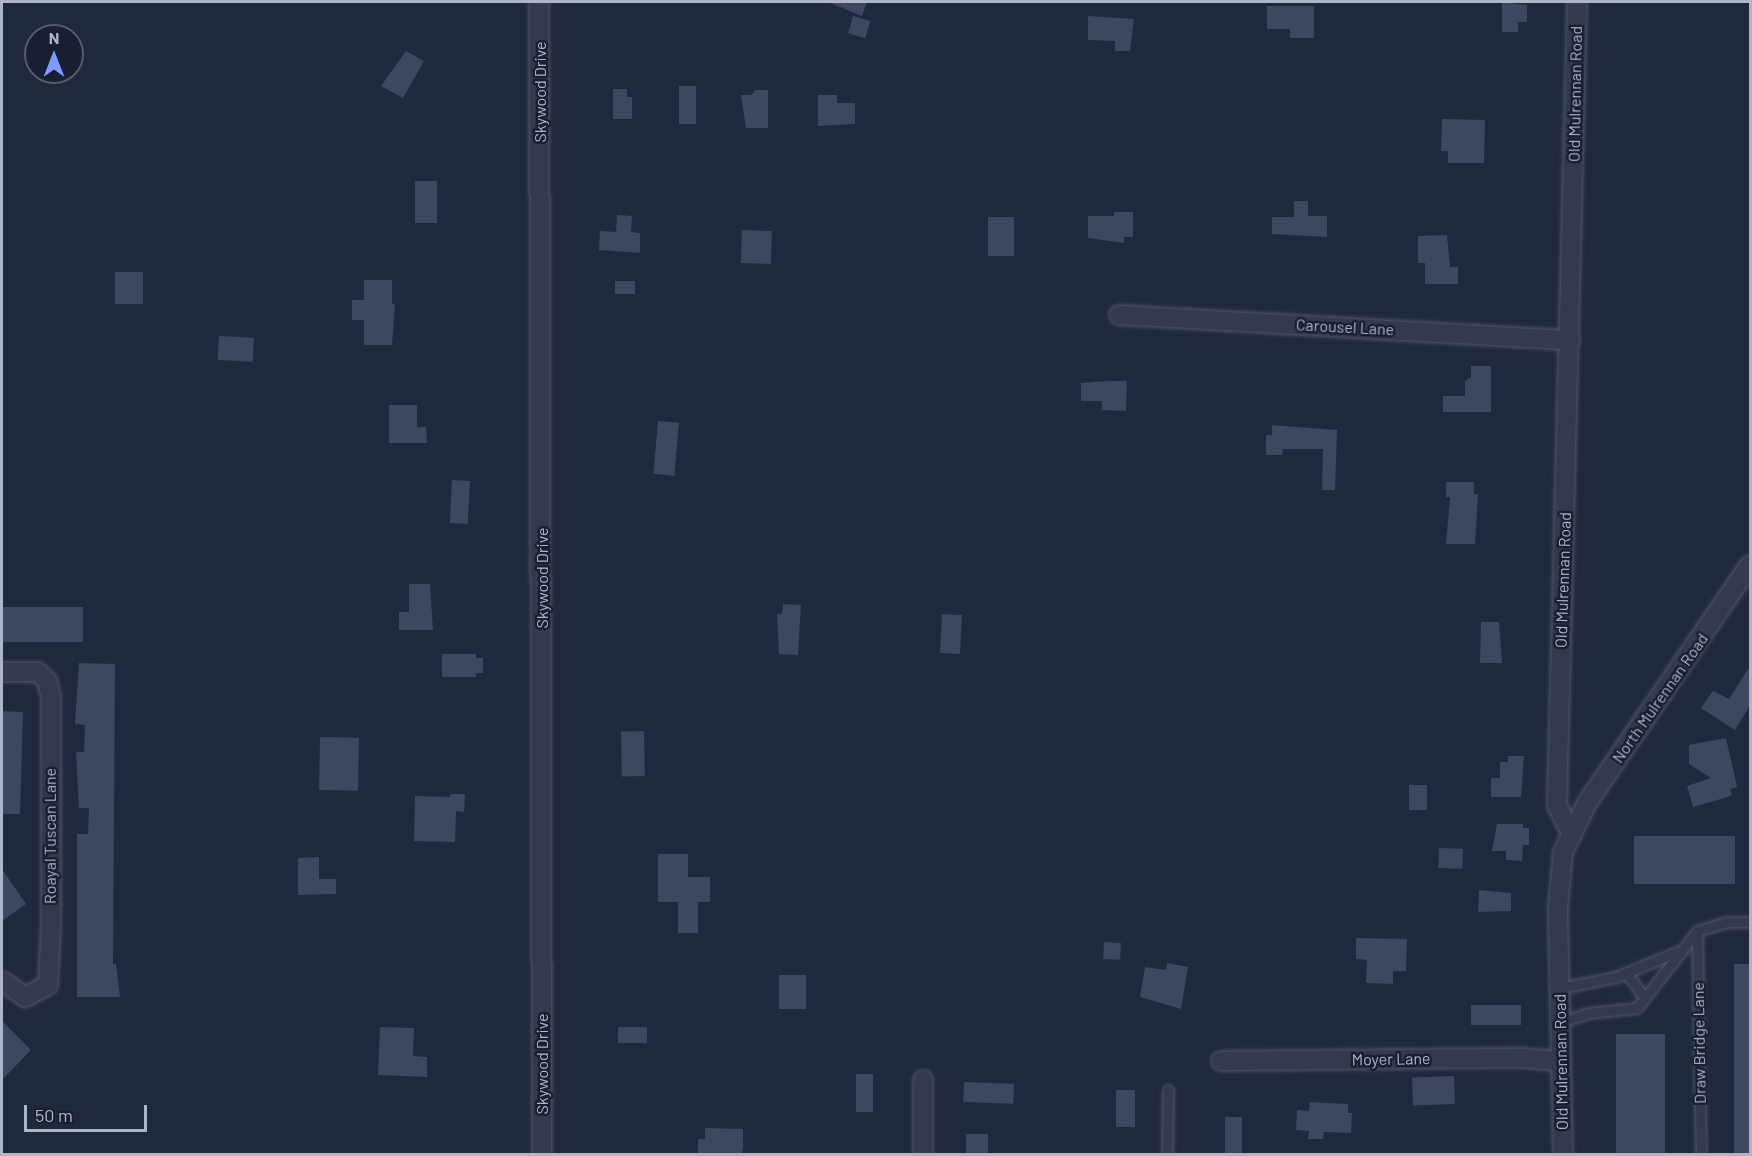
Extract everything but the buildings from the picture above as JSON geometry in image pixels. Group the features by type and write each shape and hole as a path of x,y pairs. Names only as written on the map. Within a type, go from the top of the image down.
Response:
{"street":[{"name":"Skywood Drive","path":"539,2 542,1155"},
{"name":"Old Mulrennan Road","path":"1563,1155 1559,1023 1560,872 1570,831 1557,805 1577,2"},
{"name":"Carousel Lane","path":"1119,315 1570,339"},
{"name":"North Mulrennan Road","path":"1570,831 1745,586 1750,565"},
{"name":"Roayal Tuscan Lane","path":"2,672 38,672 47,681 51,925 48,985 26,997 2,981"},
{"name":"Moyer Lane","path":"1221,1060 1523,1058 1560,1061"},
{"path":"923,1080 923,1155"}],"lane":[{"path":"1559,1023 1588,1013 1637,1008 1697,931 1726,922 1750,922"},
{"name":"Draw Bridge Lane","path":"1697,931 1701,1155"},
{"path":"1560,988 1626,973 1680,951"},
{"path":"1626,973 1645,998"},
{"path":"1167,1155 1168,1090"}]}
